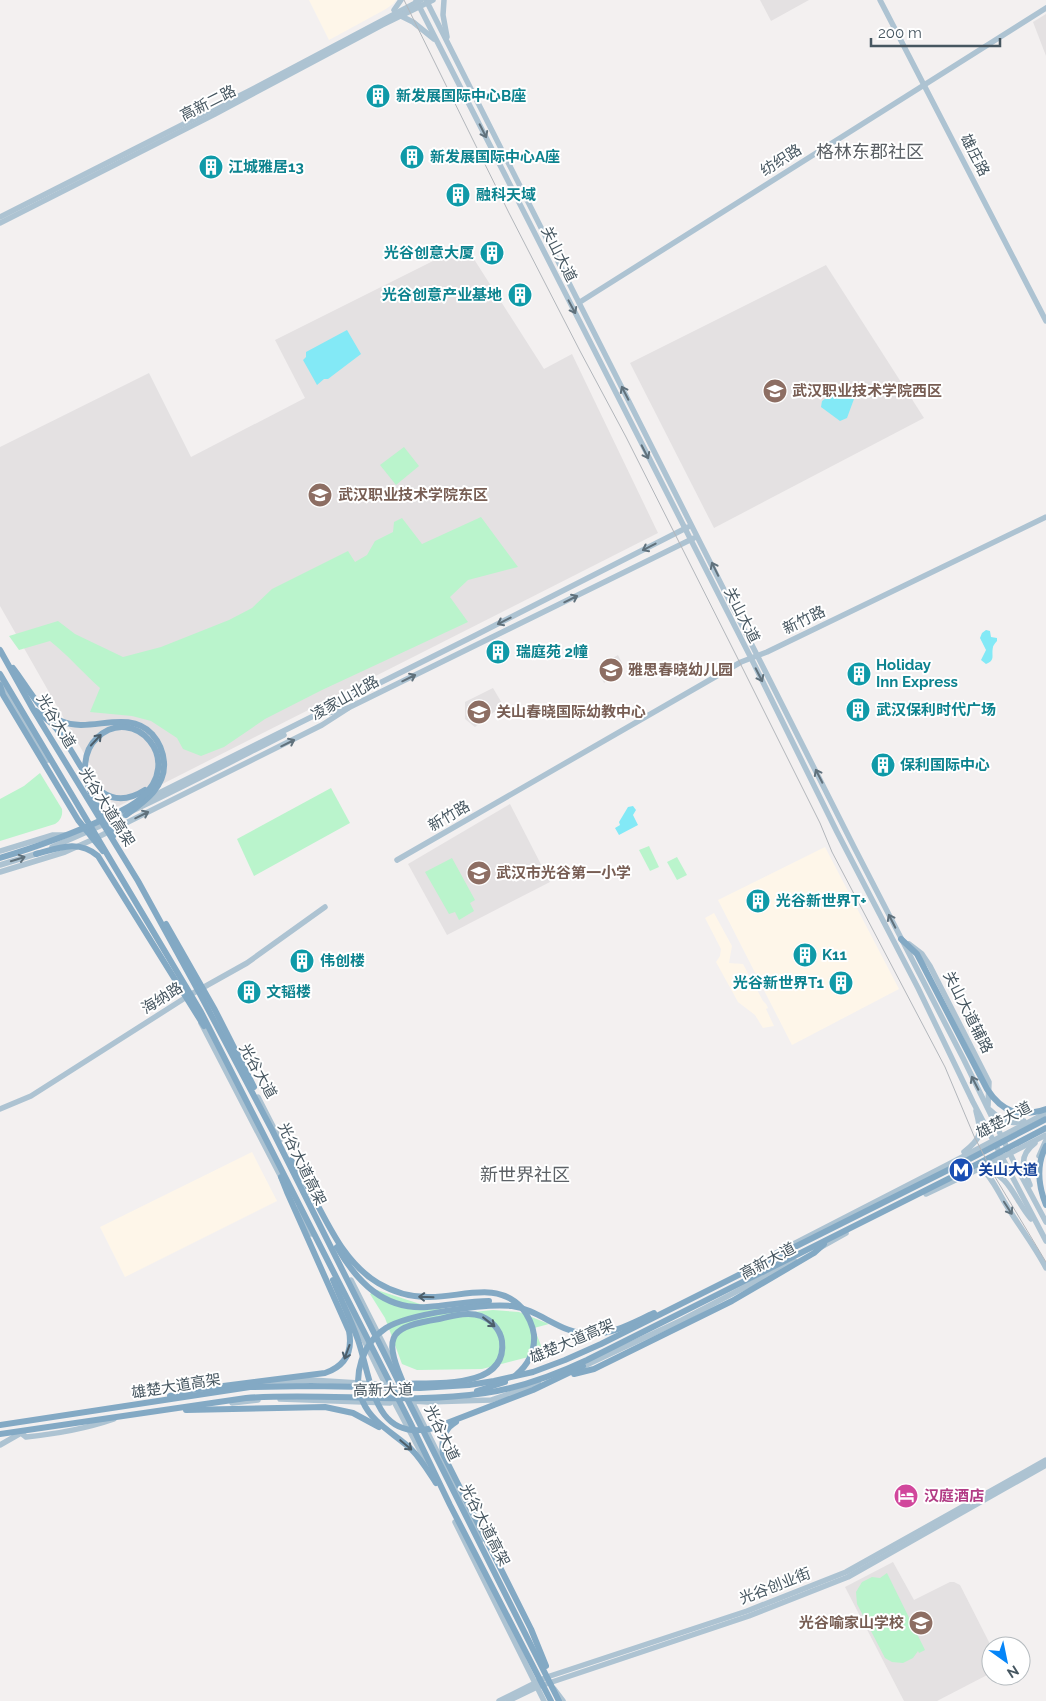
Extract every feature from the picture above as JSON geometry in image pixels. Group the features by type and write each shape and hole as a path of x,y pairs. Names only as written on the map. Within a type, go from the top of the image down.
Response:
{"highway":[{"path":"1,651 38,704 51,716 73,725 115,722 133,723 147,730 156,739 163,754 164,764 160,782 151,796 126,815"},
{"name":"光谷大道高架","path":"1,651 29,704 138,881 272,1130 559,1699"},
{"name":"光谷大道高架","path":"0,674 201,1012 551,1701"},
{"path":"0,685 4,695 78,820 115,866"},
{"path":"35,710 54,725 91,782 100,791 112,797 125,799 132,798 152,785"},
{"path":"0,858 67,835 108,817 134,803 146,793 158,771 158,757 153,744 144,735 132,729 119,728 104,732 94,741 86,757 85,768 86,778 93,798 110,828 119,848"},
{"path":"36,854 76,845 88,849 98,856 195,1014 214,1039"},
{"path":"138,881 193,968 230,1038 259,1099"},
{"path":"901,939 917,954 987,1089 997,1102 1007,1109 1019,1113 1046,1111"},
{"name":"雄楚大道高架","path":"0,1424 250,1388 448,1387 494,1381 523,1374 579,1355 1046,1119"},
{"name":"雄楚大道高架","path":"0,1435 246,1398 272,1396 448,1397 494,1392 555,1374 581,1363 1046,1128"},
{"path":"272,1130 347,1264 362,1283 378,1296 400,1305 415,1307 492,1301 513,1304 573,1332 590,1334 603,1333 719,1285"},
{"path":"272,1130 308,1188 331,1232 352,1262 366,1275 391,1290 413,1296 436,1297 474,1292 498,1293 518,1304 527,1315 533,1330 533,1345 529,1360 520,1372 513,1378 494,1386 448,1397"},
{"path":"1046,1146 1041,1158 1039,1180 1046,1204"},
{"path":"133,1405 192,1390 325,1373 338,1368 347,1356 350,1345 349,1331 287,1192 276,1162"},
{"path":"315,1235 358,1339 375,1398 381,1412 399,1427 418,1431 434,1428 533,1390 567,1375 655,1327"},
{"path":"557,1378 594,1369 749,1292 814,1253 833,1237"},
{"path":"450,1505 417,1456 373,1418 363,1404 360,1394 359,1374 362,1358 366,1349 380,1333 386,1328 405,1320 479,1306 498,1305 528,1310"},
{"path":"326,1387 401,1384 410,1383 429,1382 448,1382 469,1380 484,1375 498,1363 502,1348 500,1333 487,1319 474,1314 465,1314 413,1323 404,1327 393,1338 391,1345 392,1354 396,1366 403,1383 406,1391 424,1433"},
{"path":"120,1416 189,1410 325,1407 353,1413 392,1434"},
{"path":"468,1415 448,1428 443,1441 443,1454 531,1629 559,1699"}],"main road":[{"path":"386,18 398,7 401,0"},
{"path":"444,0 442,15 448,44"},
{"name":"雄庄路","path":"880,0 1046,321"},
{"name":"高新二路","path":"0,217 249,91 386,18 418,2 429,1"},
{"name":"关山大道","path":"429,1 448,44 1046,1222"},
{"name":"高新二路","path":"0,222 215,114 401,16 418,2"},
{"name":"关山大道","path":"418,2 436,41 751,658 841,840 918,988 973,1102 1046,1241"},
{"name":"纺织路","path":"580,302 1046,8"},
{"path":"401,16 412,22 436,41"},
{"name":"新竹路","path":"397,860 740,662 1046,517"},
{"path":"0,851 53,835 68,834 88,828 474,636 692,524"},
{"name":"凌家山北路","path":"0,872 64,852 94,840 322,726 350,707 698,536"},
{"name":"光谷大道","path":"1,651 200,989 242,1070 270,1118 304,1190 405,1385 540,1658 548,1680 559,1699"},
{"name":"光谷大道","path":"0,680 188,996 331,1272 544,1701"},
{"path":"0,865 36,854 126,815 333,710 350,707"},
{"name":"海纳路","path":"0,1110 31,1096 188,996 247,963 325,907"},
{"name":"关山大道辅路","path":"901,939 918,949 930,966 989,1082 988,1108"},
{"path":"949,1164 975,1143 980,1134 973,1102"},
{"path":"988,1108 1008,1123 1033,1118"},
{"name":"雄楚大道","path":"974,1150 1046,1111"},
{"path":"983,1167 1045,1137"},
{"path":"1045,1137 1039,1154 1038,1168 1040,1179 1046,1191"},
{"path":"1045,1137 1029,1148 1023,1168 1037,1206 1046,1204"},
{"name":"高新大道","path":"0,1424 247,1386 311,1380 386,1385 471,1382 532,1370 578,1353 974,1150"},
{"path":"983,1167 1003,1177 1026,1213 1040,1230"},
{"path":"983,1167 1003,1201 1036,1248 1046,1268"},
{"name":"高新大道","path":"0,1435 120,1416 264,1400 390,1403 393,1400 452,1402 491,1400 521,1391 591,1364 682,1320 855,1228 983,1167"},
{"path":"0,1445 21,1433"},
{"name":"光谷创业街","path":"499,1701 548,1680 747,1611 846,1572 1046,1460"},
{"name":"光谷创业街","path":"548,1680 749,1616 848,1576 1046,1465"},
{"name":"光谷创业街","path":"508,1701 536,1685"}],"shaded area":[{"path":"309,0 396,0 386,9 329,40"},
{"path":"760,0 809,0 771,21"},
{"path":"1046,14 1046,56 1033,22"},
{"name":"武汉职业技术学院东区","path":"465,245 544,369 572,354 658,533 115,808 0,606 0,447 149,373 191,457 305,398 275,340"},
{"name":"武汉职业技术学院西区","path":"826,265 924,418 714,528 630,363"},
{"name":"雅思春晓幼儿园","path":"618,655 622,663 620,672 604,683 598,672"},
{"name":"关山春晓国际幼教中心","path":"493,688 503,705 475,727 465,719 465,702"},
{"name":"武汉市光谷第一小学","path":"510,804 550,882 447,935 408,864"},
{"path":"825,847 899,989 792,1045 718,900"},
{"path":"714,913 732,946 729,963 743,964 768,1008 766,1009 774,1026 763,1028 755,1015 738,1002 716,962 720,956 721,949 705,918"},
{"path":"252,1152 277,1201 125,1277 100,1227"},
{"name":"光谷喻家山学校","path":"893,1562 914,1600 950,1582 960,1585 986,1636 981,1636 981,1678 937,1701 904,1701 845,1587"}],"green space":[{"path":"404,447 419,466 396,485 380,465"},
{"path":"481,517 518,567 468,580 450,597 468,622 322,690 265,719 224,747 201,756 183,749 177,738 151,721 132,716 90,712 100,688 63,652 50,641 19,650 9,636 58,621 75,634 123,657 161,647 229,620 252,608 272,589 348,551 355,562 367,555 375,541 393,532 394,522 402,518 422,544"},
{"path":"40,773 62,809 61,818 55,824 0,841 0,799 24,786"},
{"path":"331,788 350,823 254,876 237,839"},
{"path":"649,846 659,867 650,871 639,850"},
{"path":"677,857 687,875 677,880 667,862"},
{"path":"452,858 475,900 470,903 474,911 459,920 455,912 449,914 425,872"},
{"path":"377,1290 420,1304 464,1313 493,1310 519,1312 549,1324 534,1328 544,1353 482,1369 417,1370 402,1364 385,1318 370,1294"},
{"path":"887,1573 925,1650 919,1653 918,1651 913,1658 903,1663 892,1662 885,1658 857,1604 856,1592 862,1582 872,1577 880,1578"}],"water":[{"path":"347,330 361,354 317,385 303,360 306,357 306,352"},
{"path":"853,386 858,386 860,390 854,399 847,418 840,421 821,407 822,401 829,396"},
{"path":"986,630 990,631 991,637 997,638 997,641 993,646 992,659 986,664 981,660 986,650 980,638"},
{"path":"633,806 636,810 633,815 638,825 619,835 615,828 620,825 619,822 628,807"}],"tram line":[{"path":"404,0 509,213 626,437 737,657 820,823 832,852 945,1067 974,1136 995,1177 1046,1262"}],"place":[{"name":"新发展国际中心B座","path":"378,96"},
{"name":"新发展国际中心A座","path":"412,157"},
{"name":"江城雅居13","path":"211,167"},
{"name":"融科天域","path":"458,195"},
{"name":"光谷创意大厦","path":"492,253"},
{"name":"光谷创意产业基地","path":"520,295"},
{"name":"武汉职业技术学院西区","path":"775,391"},
{"name":"武汉职业技术学院东区","path":"320,495"},
{"name":"瑞庭苑 2幢","path":"498,652"},
{"name":"雅思春晓幼儿园","path":"611,670"},
{"name":"Holiday Inn Express","path":"859,674"},
{"name":"武汉保利时代广场","path":"858,710"},
{"name":"关山春晓国际幼教中心","path":"479,712"},
{"name":"保利国际中心","path":"883,765"},
{"name":"武汉市光谷第一小学","path":"479,873"},
{"name":"光谷新世界T+","path":"758,901"},
{"name":"K11","path":"805,955"},
{"name":"伟创楼","path":"302,961"},
{"name":"光谷新世界T1","path":"841,983"},
{"name":"文韬楼","path":"249,992"},
{"name":"关山大道","path":"961,1170"},
{"name":"汉庭酒店","path":"906,1496"},
{"name":"光谷喻家山学校","path":"921,1623"}],"district":[{"name":"格林东郡社区","path":"870,151"},
{"name":"新世界社区","path":"525,1174"}]}
